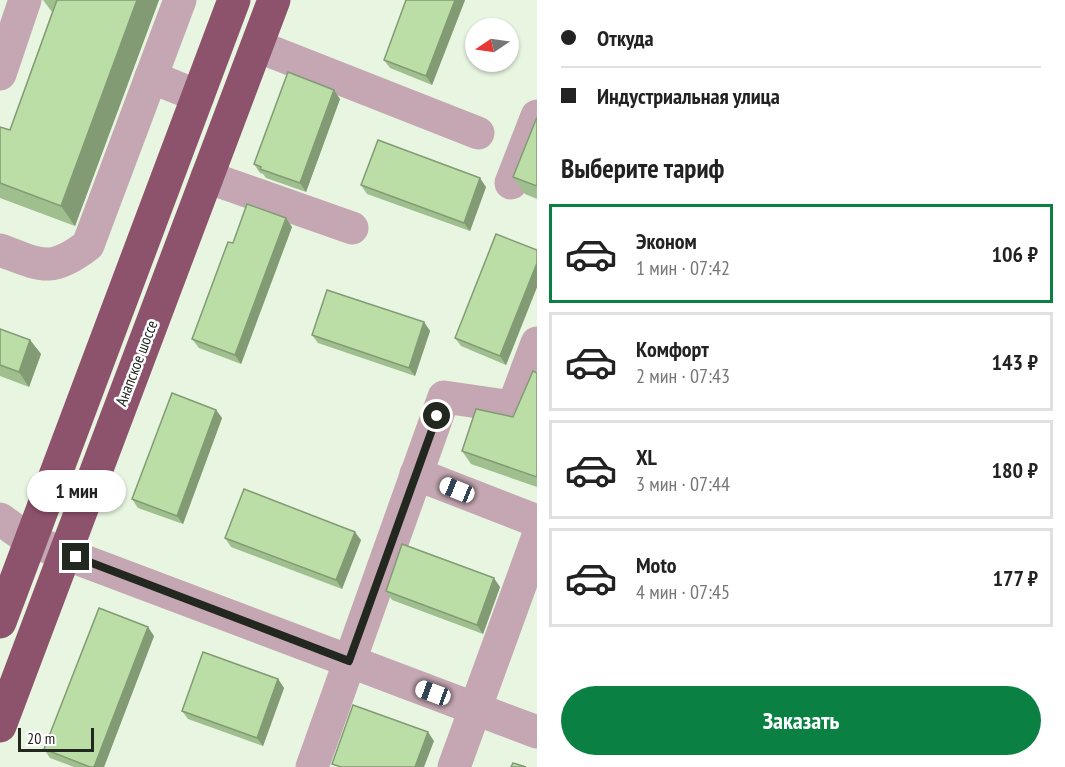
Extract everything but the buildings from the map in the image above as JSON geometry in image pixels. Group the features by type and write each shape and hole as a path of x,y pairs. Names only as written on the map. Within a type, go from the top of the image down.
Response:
{"highway":[{"path":"0,622 234,0"},
{"name":"Анапское шоссе","path":"0,726 274,0"}],"street":[{"path":"0,74 25,0"},
{"path":"0,250 39,265 50,265 77,254 88,245 180,0"},
{"path":"257,46 478,133"},
{"path":"151,77 198,96"},
{"path":"511,183 537,116"},
{"path":"207,177 352,228"},
{"path":"312,767 444,397 513,407 537,344"},
{"path":"416,474 537,522"},
{"path":"0,519 31,542 537,732"},
{"path":"454,767 537,539"},
{"path":"0,549 31,542"}],"route":[{"path":"76,557 349,661 437,416"}]}
